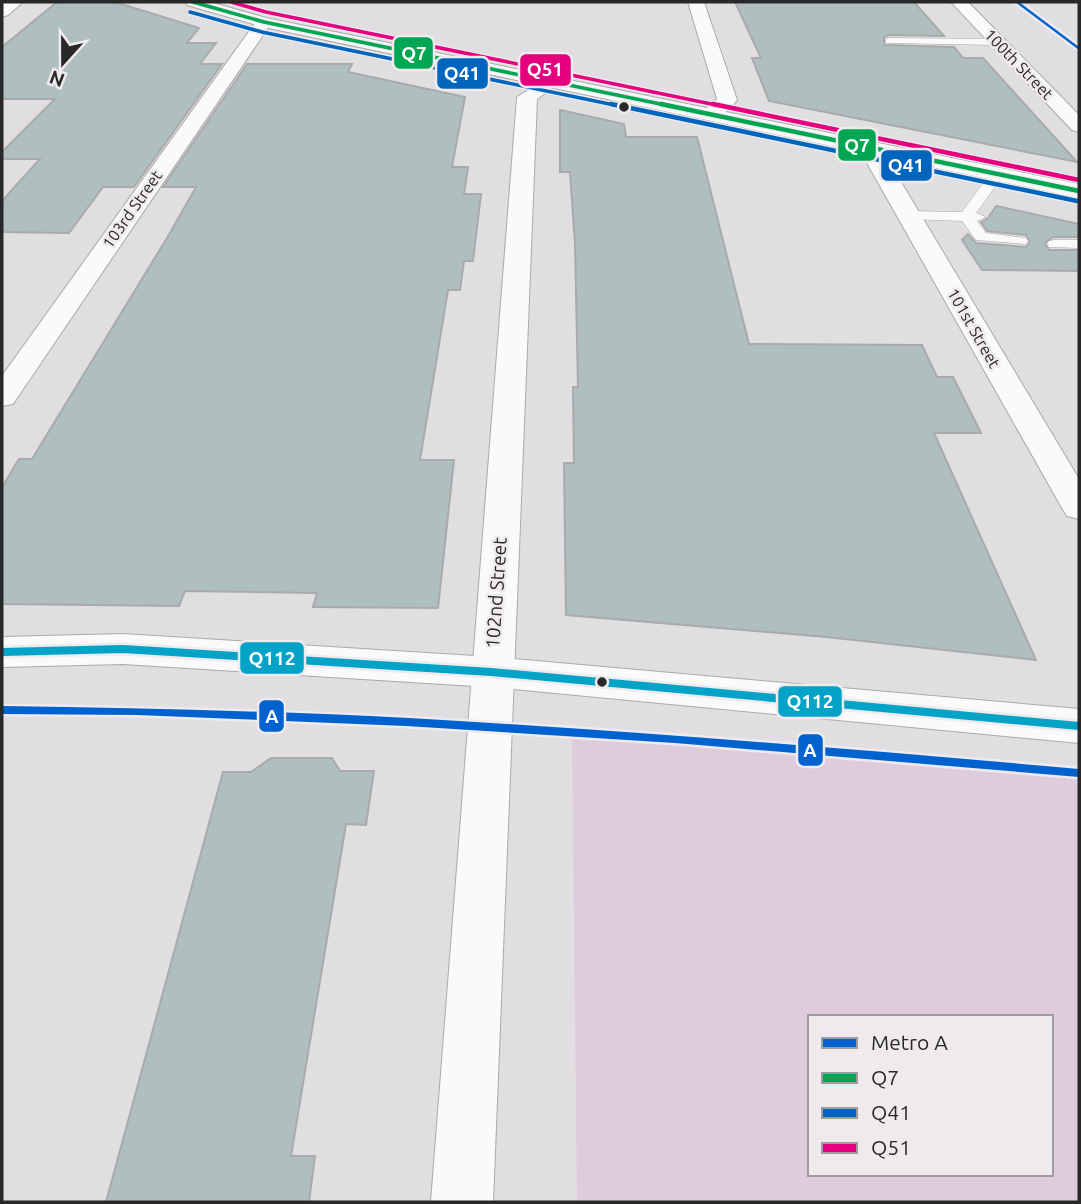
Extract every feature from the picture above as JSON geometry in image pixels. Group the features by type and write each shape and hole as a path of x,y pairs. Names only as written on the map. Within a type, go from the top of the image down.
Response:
{"street":[{"path":"2,12 15,2"},
{"path":"193,2 264,22 1079,191"},
{"path":"696,2 727,100 710,114"},
{"name":"100th Street","path":"960,2 1079,126"},
{"name":"103rd Street","path":"2,397 264,22"},
{"name":"102nd Street","path":"462,1202 491,672 527,97 551,82"},
{"name":"101st Street","path":"869,147 1079,509"},
{"path":"2,652 123,649 491,672 1079,726"}],"lane":[{"path":"890,41 999,42"},
{"path":"971,210 998,173"},
{"path":"971,210 981,237 1021,241"},
{"path":"908,215 971,210 990,213"},
{"path":"1054,244 1079,244"}],"shaded area":[{"path":"572,729 1079,773 1079,1202 577,1202"}],"building":[{"path":"57,2 115,2 199,28 187,43 216,43 200,64 222,64 134,187 103,187 69,233 2,232 2,201 40,159 2,159 2,152 55,99 2,99 2,47"},
{"path":"735,2 914,2 944,36 889,35 884,37 884,45 954,47 963,58 983,58 1077,162 769,101 752,58 761,58"},
{"path":"247,64 352,64 348,72 465,97 452,167 468,167 464,194 481,194 473,261 464,261 460,290 448,290 420,460 454,460 438,608 313,607 317,593 185,591 179,606 2,604 2,487 19,459 32,459 167,238 196,187 163,187"},
{"path":"560,110 624,124 626,137 697,137 749,344 922,345 937,377 953,377 981,433 934,433 1036,660 826,637 566,615 564,463 574,463 573,387 578,387 575,244 570,172 560,172"},
{"path":"996,206 1079,224 1079,237 1053,237 1045,243 1049,250 1079,250 1079,271 982,270 962,240 968,234 976,243 1026,247 1030,242 1026,235 987,231 981,222 988,218"},
{"path":"271,758 332,758 340,771 374,771 366,825 346,824 291,1156 315,1156 309,1202 106,1202 223,772 251,772"}],"metro line":[{"name":"A","path":"1017,2 1079,49"},
{"name":"A","path":"2,710 406,722 675,739 1079,773"}],"transit line":[{"name":"Q7","path":"193,2 264,22 1079,191"},
{"name":"Q51","path":"231,2 266,12 1079,180"},
{"name":"Q41","path":"190,12 262,32 1077,201"},
{"name":"Q112","path":"2,652 123,649 491,672 1079,726"}]}
